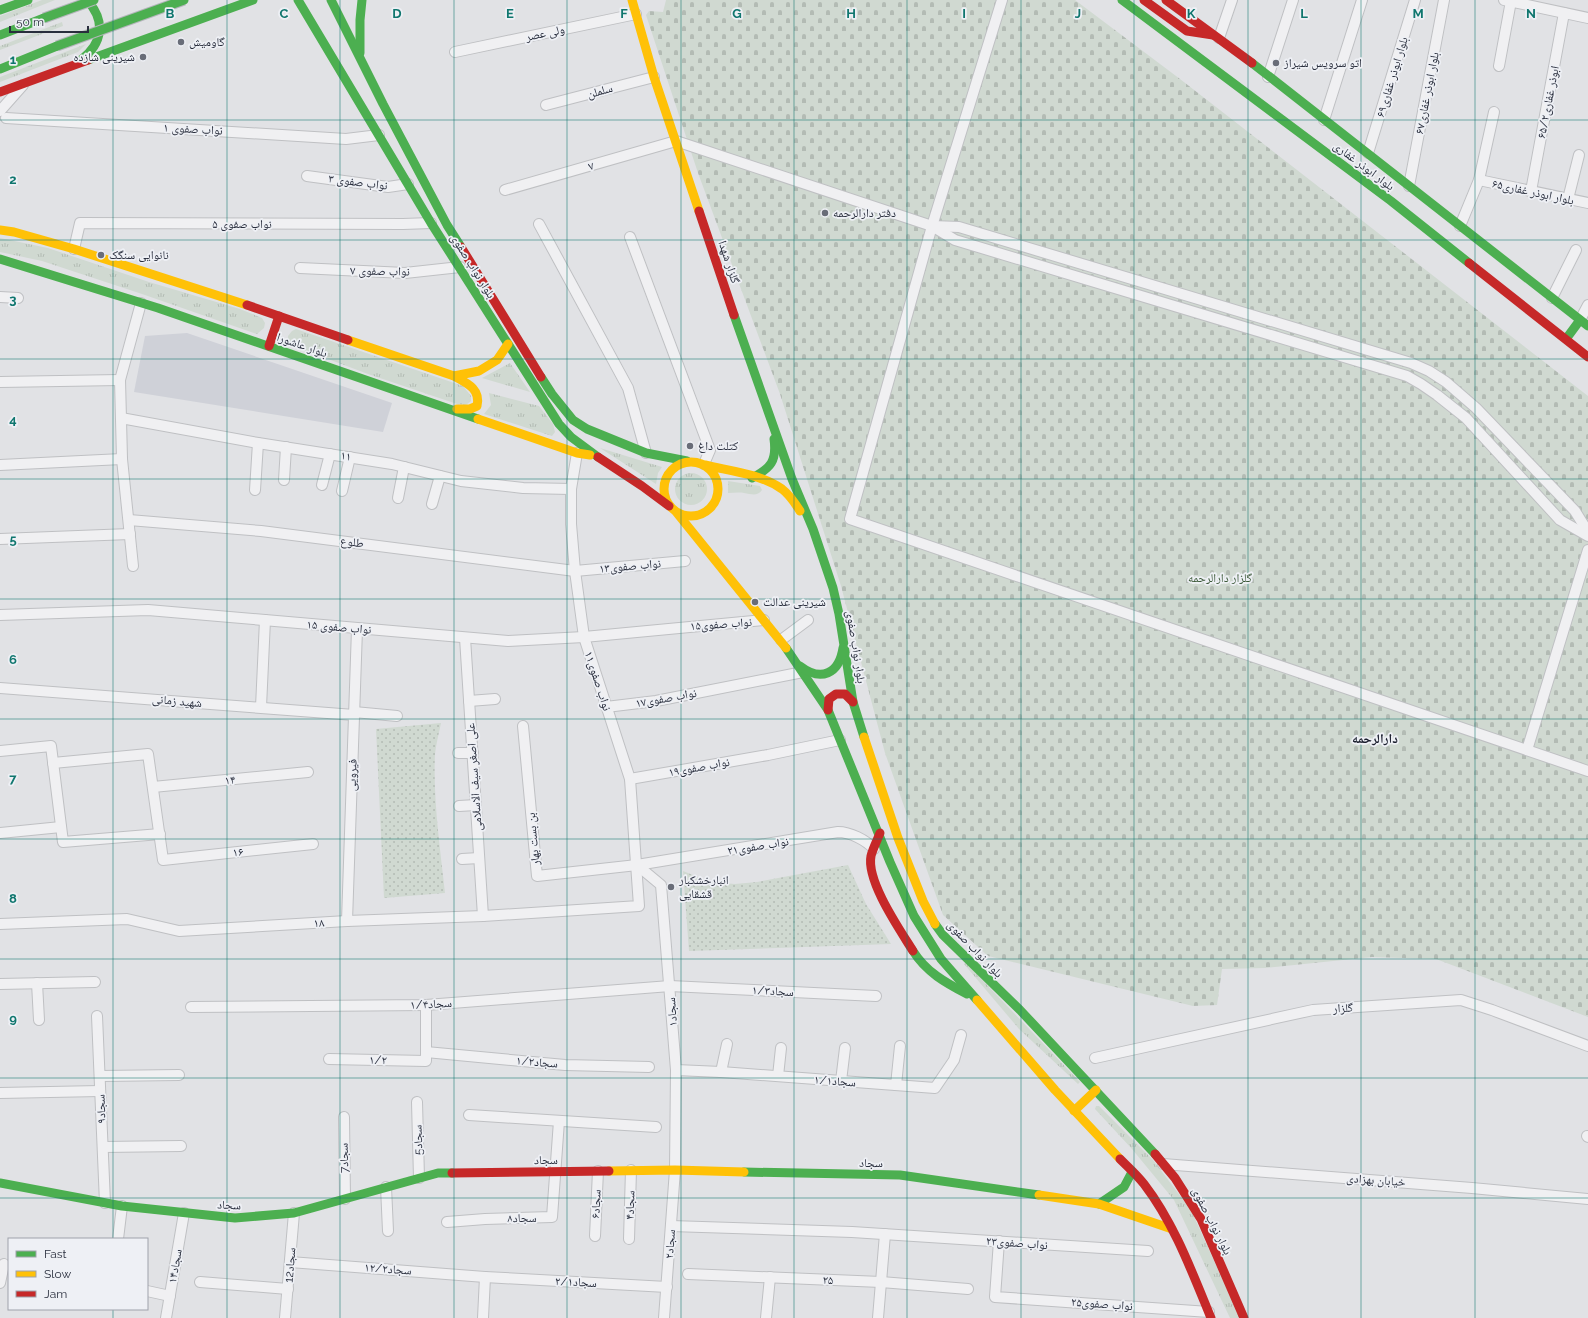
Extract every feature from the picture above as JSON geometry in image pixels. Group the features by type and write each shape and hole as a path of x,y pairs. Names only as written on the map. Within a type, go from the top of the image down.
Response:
{"main road":[{"path":"0,10 28,0"},
{"path":"74,65 91,52 100,35 98,13 93,5 87,0"},
{"path":"0,35 94,0"},
{"path":"0,68 184,0"},
{"path":"0,92 203,18 230,4 253,0"},
{"name":"بلوار نواب صفوی","path":"298,0 431,223 559,424 580,445 615,470 652,492 669,506"},
{"name":"بلوار نواب صفوی","path":"331,0 383,104 447,224 552,394 573,420 587,429 646,453 688,461"},
{"path":"360,57 360,20 362,0"},
{"name":"گلزار شهدا","path":"632,0 654,77 760,388 792,479 813,529"},
{"name":"بلوار ابوذر غفاری","path":"1122,0 1391,201 1588,356"},
{"path":"1144,0 1187,31 1217,37"},
{"name":"بلوار ابوذر غفاری","path":"1171,1 1368,153 1584,323"},
{"path":"399,168 413,161"},
{"name":"بلوار عاشورا","path":"0,230 14,232 74,250 279,316 454,376 475,388 479,397 477,406 468,410 447,408"},
{"name":"بلوار عاشورا","path":"0,259 142,303 577,453 595,456"},
{"path":"269,346 279,316"},
{"path":"1566,339 1584,323"},
{"path":"454,376 479,371 497,360 508,344"},
{"path":"752,478 768,468 774,459 776,452 774,436 760,388"},
{"path":"813,529 794,501 782,489 768,482 688,461 672,468 664,482 663,491 669,506 677,513 781,640 828,710 911,910 926,938 941,959 1055,1090 1132,1172 1154,1198 1172,1229 1210,1315"},
{"path":"677,513 685,516 702,514 710,509 715,502 718,494 716,477 704,464"},
{"name":"بلوار نواب صفوی","path":"813,529 833,588 839,614 853,702 898,838 923,900 933,920 943,935 979,972 1020,1010 1096,1090 1175,1178 1196,1210 1244,1318"},
{"path":"797,663 811,673 816,674 828,672 838,664 842,653 839,614"},
{"path":"828,710 829,699 836,694 845,694 853,702"},
{"path":"880,833 871,857 871,872 885,905 920,962 943,981 976,999"},
{"path":"1074,1111 1096,1090"},
{"name":"سجاد","path":"0,1183 122,1206 184,1214 235,1218 294,1213 438,1173 675,1170 900,1175 1099,1204 1172,1229"},
{"path":"1099,1204 1123,1189 1130,1180 1132,1172"}],"street":[{"path":"1002,0 932,226 850,519 1588,771"},
{"path":"1217,37 1232,0"},
{"path":"1268,77 1293,0"},
{"path":"1324,120 1362,0"},
{"name":"بلوار ابوذر غفاری۶۹","path":"1368,153 1415,0"},
{"name":"بلوار ابوذر غفاری۶۷","path":"1409,186 1444,0"},
{"path":"1553,10 1556,0"},
{"path":"1499,66 1508,1 1588,18"},
{"name":"۶۵/۲ابوذر غفاری","path":"1531,191 1564,13"},
{"name":"ولی عصر","path":"455,52 636,14"},
{"name":"سلملن","path":"546,105 654,77"},
{"path":"3,114 25,83"},
{"name":"بلوار ابوذر غفاری۶۵","path":"1460,226 1479,180 1494,112"},
{"name":"نواب صفوی ۱","path":"3,114 346,139 379,135"},
{"path":"676,142 932,226 955,240 1407,376 1437,395 1466,418 1560,520 1588,536"},
{"name":"۷","path":"505,190 676,142"},
{"path":"1568,199 1579,155"},
{"name":"نواب صفوی ۳","path":"307,176 388,187 408,184"},
{"name":"بلوار ابوذر غفاری۶۵","path":"1479,180 1588,203"},
{"name":"نواب صفوی ۵","path":"74,250 80,224 431,223"},
{"path":"539,224 628,388 646,453"},
{"path":"932,226 959,227 1411,362 1446,382 1476,408 1575,511 1588,532"},
{"path":"630,237 710,450 704,464"},
{"path":"1552,298 1576,250"},
{"name":"نواب صفوی ۷","path":"300,268 405,273 460,268"},
{"path":"0,298 18,298"},
{"path":"133,566 122,459 120,380 142,303"},
{"path":"1584,323 1588,305"},
{"path":"0,382 120,380"},
{"name":"۱۱","path":"121,418 258,443 404,467 461,481 523,488 571,489"},
{"path":"255,490 258,443"},
{"path":"284,480 286,447"},
{"name":"۱۱نواب صفوی","path":"577,453 571,489 571,524 575,571 584,637 630,778 639,906"},
{"path":"322,486 330,454"},
{"path":"342,491 350,457"},
{"path":"0,465 122,459"},
{"path":"398,498 404,467"},
{"path":"432,504 440,476"},
{"name":"طلوع","path":"129,520 261,531 575,571"},
{"path":"0,539 130,534"},
{"path":"1527,750 1588,550"},
{"name":"۱۳نواب صفوی","path":"575,571 685,561"},
{"name":"نواب صفوی ۱۵","path":"0,615 148,610 508,641 584,637 678,627"},
{"path":"261,708 265,620"},
{"name":"۱۵نواب صفوی","path":"678,627 764,620"},
{"path":"781,640 808,620"},
{"name":"فیرویی","path":"347,921 357,629"},
{"name":"علی اصغر سیف الاسلامی","path":"465,638 483,916"},
{"name":"۱۷نواب صفوی","path":"606,707 656,701 803,672"},
{"name":"شهید زمانی","path":"0,688 261,708 397,716"},
{"path":"469,701 494,699"},
{"name":"بن بست بهار","path":"523,726 537,876 637,865"},
{"name":"۱۹نواب صفوی","path":"630,778 840,740"},
{"path":"0,751 51,746 53,763 61,828 63,842 160,834 148,754 53,763"},
{"path":"458,753 472,753"},
{"name":"۱۴","path":"153,787 308,772"},
{"path":"459,806 476,805"},
{"path":"0,833 61,828"},
{"name":"۲۱نواب صفوی","path":"637,865 838,832 858,838 874,849"},
{"name":"۱۶","path":"160,834 163,860 313,844"},
{"path":"462,859 479,858"},
{"name":"۱سجاد","path":"637,865 661,886 676,1070 675,1170"},
{"name":"۱۸","path":"0,924 127,919 179,931 347,921 483,916 639,906"},
{"path":"0,984 95,982"},
{"path":"37,983 40,1020"},
{"name":"۱/۳سجاد","path":"670,986 876,996"},
{"name":"۱/۴سجاد","path":"191,1007 426,1005 670,986"},
{"name":"گلزار","path":"1095,1058 1313,1010 1461,1000 1588,1046"},
{"path":"426,1005 426,1056"},
{"name":"۹سجاد","path":"97,1016 105,1203"},
{"name":"۱/۱سجاد","path":"676,1070 935,1088 954,1060 961,1035"},
{"path":"721,1072 727,1044"},
{"path":"896,1085 900,1046"},
{"path":"778,1076 781,1048"},
{"path":"842,1081 845,1048"},
{"name":"۱/۲","path":"329,1059 426,1056"},
{"name":"۱/۲سجاد","path":"426,1056 565,1065 649,1068"},
{"path":"100,1076 179,1075"},
{"path":"0,1093 100,1091"},
{"name":"5سجاد","path":"417,1102 419,1178"},
{"path":"469,1114 656,1127"},
{"name":"7سجاد","path":"344,1117 345,1199"},
{"path":"556,1171 559,1121"},
{"path":"103,1147 181,1146"},
{"name":"خیابان بهزادی","path":"1163,1164 1472,1188 1588,1200"},
{"name":"۴سجاد","path":"629,1239 631,1170"},
{"name":"۲سجاد","path":"664,1318 675,1170"},
{"name":"۸سجاد","path":"447,1222 552,1217 556,1171"},
{"name":"۶سجاد","path":"595,1236 598,1171"},
{"path":"386,1187 388,1231"},
{"path":"118,1238 122,1206"},
{"name":"12سجاد","path":"285,1318 294,1213"},
{"name":"۱۴سجاد","path":"166,1318 184,1214"},
{"name":"۲۳نواب صفوی","path":"671,1226 885,1234 1148,1251"},
{"path":"878,1318 885,1234"},
{"name":"۲۵نواب صفوی","path":"999,1241 995,1297 1210,1315"},
{"name":"۱۲/۲سجاد","path":"290,1262 485,1276"},
{"path":"0,1283 4,1265"},
{"name":"۲۵","path":"688,1274 881,1282 968,1289"},
{"path":"483,1318 485,1276"},
{"name":"۲/۱سجاد","path":"485,1276 667,1287"},
{"path":"766,1318 770,1277"},
{"path":"200,1282 288,1289"},
{"path":"148,1291 170,1296"}],"shaded area":[{"path":"187,333 392,403 383,432 134,392 145,336"}],"green space":[{"path":"42,0 55,0 0,22 0,16"},
{"name":"گلزار دارالرحمه","path":"666,0 1075,0 1180,79 1588,396 1588,1017 1436,959 1372,957 1265,968 1222,969 1217,1005 1193,1006 988,956 943,915 885,753 841,586 780,394 698,173 646,15 649,11 663,12"},
{"path":"62,22 63,26 0,50 0,46"},
{"path":"86,44 78,52 0,82 0,77"},
{"path":"0,238 48,248 149,282 240,309 262,318 265,323 264,328 257,334 42,261 0,252"},
{"path":"296,329 463,386 471,396 471,401 466,405 457,404 368,374 304,350 288,342 288,336"},
{"path":"510,363 530,392 482,378"},
{"path":"489,393 539,406 553,424 555,432 552,436 484,414 491,405"},
{"path":"600,448 662,467 658,473 656,484"},
{"path":"688,473 694,473 703,477 707,489 703,501 694,505 688,505 679,501 675,492 675,486 679,477"},
{"path":"728,481 760,486 762,490 758,494 728,493"},
{"path":"441,723 435,754 435,789 437,824 445,893 384,898 376,729"},
{"path":"848,865 866,904 891,944 689,951 683,871 710,882 735,884 757,882"},
{"path":"966,963 1080,1082 1078,1084 1019,1029 964,964"},
{"path":"1096,1106 1099,1106 1153,1160 1191,1210 1240,1318 1230,1318 1174,1200 1132,1149 1095,1109"}],"traffic: fast":[{"path":"0,10 28,0"},
{"path":"81,60 94,46 98,39 99,32 97,16 87,0"},
{"path":"44,18 94,0"},
{"path":"57,46 184,0"},
{"path":"88,60 253,0"},
{"path":"298,0 431,223 559,424 571,437 598,457"},
{"path":"331,0 383,104 447,225 461,247"},
{"path":"360,53 360,20 362,0"},
{"path":"1122,0 1391,201 1469,263"},
{"path":"0,35 44,18"},
{"path":"0,69 57,46"},
{"path":"1252,63 1588,326"},
{"path":"0,259 158,308 478,419"},
{"path":"734,315 792,479 813,529 833,588 839,614 853,702 864,737"},
{"path":"1566,339 1580,320"},
{"path":"541,377 552,394 573,420 587,429 646,453 687,461"},
{"path":"752,478 764,471 771,463 775,447 774,439"},
{"path":"786,648 828,710 890,862 914,916 941,959 977,1000"},
{"path":"800,666 815,674 828,673 838,664 843,648"},
{"path":"935,924 943,935 1020,1010 1155,1154"},
{"path":"913,951 930,971 967,994"},
{"path":"744,1172 900,1175 1039,1195"},
{"path":"1099,1204 1124,1187 1132,1172"},
{"path":"0,1183 122,1206 235,1218 294,1213 438,1173 452,1173"}],"traffic: slow":[{"path":"632,0 654,77 699,211"},
{"path":"0,230 14,232 74,249 247,305"},
{"path":"348,340 454,376 464,381 475,391 478,400 477,406 470,409 457,409"},
{"path":"454,376 479,371 497,360 508,344"},
{"path":"478,419 577,453 590,455"},
{"path":"686,462 696,462 706,466 714,474 718,484 718,489 718,494 714,504 706,512 696,516 686,516 676,512 668,504 664,494 664,484 668,474 676,466 686,462"},
{"path":"705,465 755,476 774,484 787,494 800,511"},
{"path":"677,513 786,648"},
{"path":"864,737 898,838 923,901 935,924"},
{"path":"977,1000 1055,1090 1120,1159"},
{"path":"1074,1111 1096,1090"},
{"path":"609,1171 675,1170 744,1172"},
{"path":"1039,1195 1099,1204 1172,1229"}],"traffic: jam":[{"path":"1144,0 1187,31 1213,35"},
{"path":"1166,0 1252,63"},
{"path":"0,92 88,60"},
{"path":"699,211 734,315"},
{"path":"461,247 541,377"},
{"path":"1469,263 1588,357"},
{"path":"247,305 348,340"},
{"path":"269,346 279,316"},
{"path":"598,457 669,506"},
{"path":"828,710 829,699 836,694 845,694 853,702"},
{"path":"880,833 871,856 871,866 874,878 885,905 913,951"},
{"path":"1155,1154 1175,1178 1201,1219 1244,1318"},
{"path":"1120,1159 1144,1184 1155,1199 1182,1248 1211,1318"},
{"path":"452,1173 609,1171"}],"place":[{"name":"گاومیش","path":"181,42"},
{"name":"شیرینی شازده","path":"143,57"},
{"name":"اتو سرویس شیراز","path":"1276,63"},
{"name":"دفتر دارالرحمه","path":"825,213"},
{"name":"نانوایی سنگک","path":"101,255"},
{"name":"کتلت داغ","path":"690,446"},
{"name":"شیرینی عدالت","path":"755,602"},
{"name":"انبارخشکبار قشقایی","path":"671,887"}],"district":[{"name":"دارالرحمه","path":"1375,738"}]}
